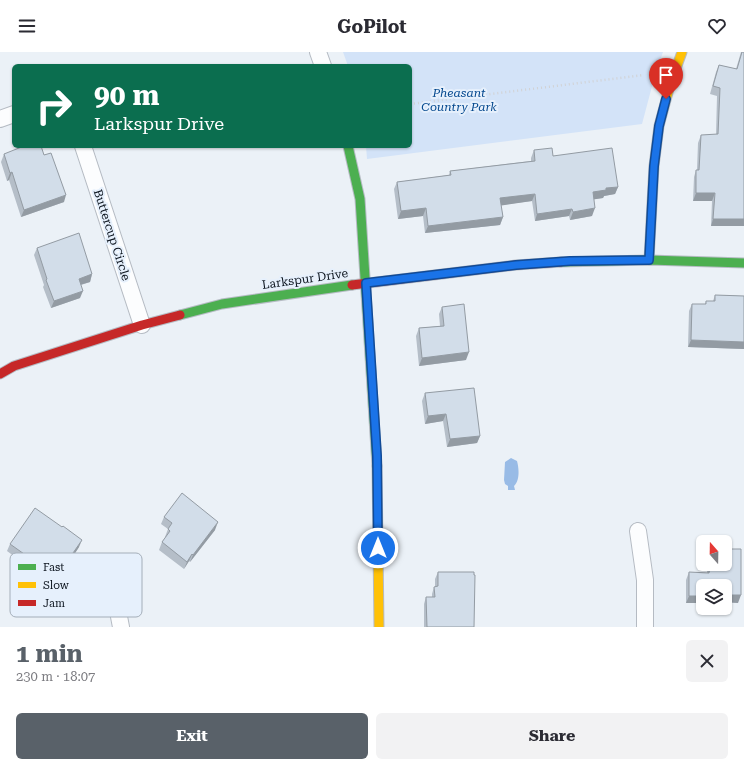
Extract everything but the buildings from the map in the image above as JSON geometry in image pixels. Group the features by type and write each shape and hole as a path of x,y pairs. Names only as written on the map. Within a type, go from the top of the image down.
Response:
{"street":[{"path":"318,52 322,64"},
{"path":"649,260 654,166 659,126 670,85 682,52"},
{"path":"0,119 12,115"},
{"name":"Buttercup Circle","path":"84,148 142,325"},
{"path":"348,148 360,199 366,283 377,456 379,627"},
{"name":"Larkspur Drive","path":"0,374 14,366 142,325 222,304 366,283 516,265 570,261 649,260 744,263"},
{"path":"638,531 645,580 644,627"},
{"path":"118,617 120,627"}],"path":[{"path":"412,104 644,75"}],"green space":[{"name":"Pheasant Country Park","path":"343,52 663,52 655,75 642,124 367,159 366,148 412,148 412,64 347,64"}],"water":[{"path":"511,458 517,461 518,467 518,478 514,486 515,490 508,490 508,486 505,484 504,480 505,462"}],"traffic: fast":[{"path":"348,148 360,199 377,466"},
{"path":"561,262 649,260 744,263"},
{"path":"180,315 222,304 352,285"}],"traffic: slow":[{"path":"649,260 654,166 659,126 670,85 682,52"},
{"path":"377,466 379,627"}],"traffic: jam":[{"path":"352,285 516,265 561,262"},
{"path":"0,374 14,366 142,325 180,315"}],"route":[{"path":"378,548 377,456 366,283 516,265 570,261 649,260 654,166 659,126 666,99"}]}
